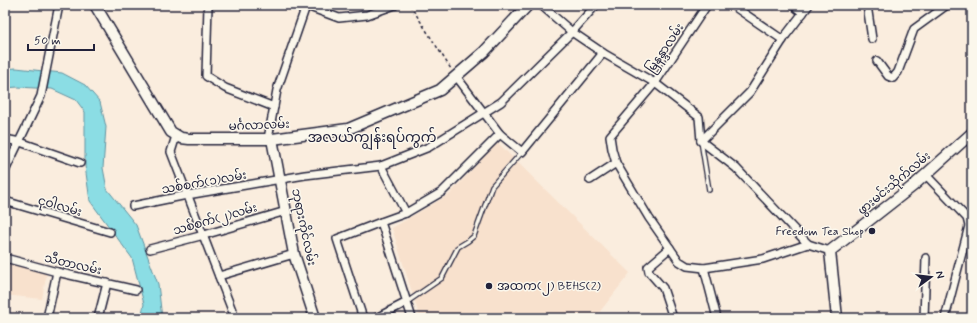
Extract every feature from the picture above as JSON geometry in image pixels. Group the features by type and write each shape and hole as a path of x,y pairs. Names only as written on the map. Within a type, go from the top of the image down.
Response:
{"street":[{"path":"5,172 41,96 45,69 59,5"},
{"path":"95,5 167,128 176,136 171,152 235,318"},
{"path":"208,5 206,76 225,88 274,107"},
{"path":"270,139 277,90 305,5 339,18 367,15 395,5"},
{"name":"မင်္ဂလာလမ်း","path":"176,136 189,139 270,139 348,129 440,90 484,52 528,5"},
{"path":"541,5 572,32 603,53 655,83 699,117 701,141 736,168 808,244 830,251 837,318"},
{"name":"သစ်စက်(၁)လမ်း","path":"133,206 187,194 305,175 381,166 429,147 501,102 572,32 596,5"},
{"name":"မြနန္ဒာလမ်း","path":"616,163 610,136 655,83 706,5"},
{"path":"732,5 783,40"},
{"path":"793,5 803,13"},
{"path":"701,141 750,92 783,40 809,5"},
{"path":"867,5 872,39"},
{"path":"878,61 888,76 893,78 898,72 914,29 947,5"},
{"path":"456,76 500,134 522,152 603,53"},
{"path":"363,318 337,239 406,213 442,192 500,134"},
{"name":"ဖွားမင်းသိုက်လမ်း","path":"830,251 913,186 970,138"},
{"path":"5,139 20,142 80,163"},
{"name":"ဘုရားကိုင်လမ်း","path":"270,139 280,180 294,254 315,318"},
{"path":"590,180 616,163 649,218 679,262 687,266 704,268 763,259 808,244"},
{"path":"381,166 406,213"},
{"path":"926,174 969,222 945,318"},
{"name":"ငုဝါလမ်း","path":"5,201 110,232"},
{"name":"သစ်စက်(၂)လမ်း","path":"150,249 286,211"},
{"path":"381,222 412,318"},
{"path":"670,248 648,267 649,272 663,288 673,318"},
{"path":"219,276 294,254"},
{"name":"သီတာလမ်း","path":"5,258 57,272 136,290"},
{"path":"924,318 926,258"},
{"path":"704,268 717,318"},
{"path":"47,318 57,272"},
{"path":"98,318 106,283"},
{"path":"376,318 407,302"}],"lane":[{"path":"701,141 709,190"},
{"path":"407,302 442,278 458,247 468,242 474,236 492,186 522,152"}],"path":[{"path":"410,5 456,76"}],"shaded area":[{"path":"497,142 630,273 595,318 420,318 392,228 450,194"},
{"path":"5,262 47,272 42,299 5,295"}],"water":[{"path":"16,68 62,73 85,85 100,102 106,127 103,168 107,189 136,225 158,284 162,318 141,318 144,304 132,258 90,201 85,166 85,112 76,100 52,89 18,87 5,88 5,69"}],"place":[{"name":"Freedom Tea Shop","path":"872,231"},
{"name":"အထက(၂) BEHS(2)","path":"489,286"}],"district":[{"name":"အလယ်ကျွန်းရပ်ကွက်","path":"372,137"}]}
